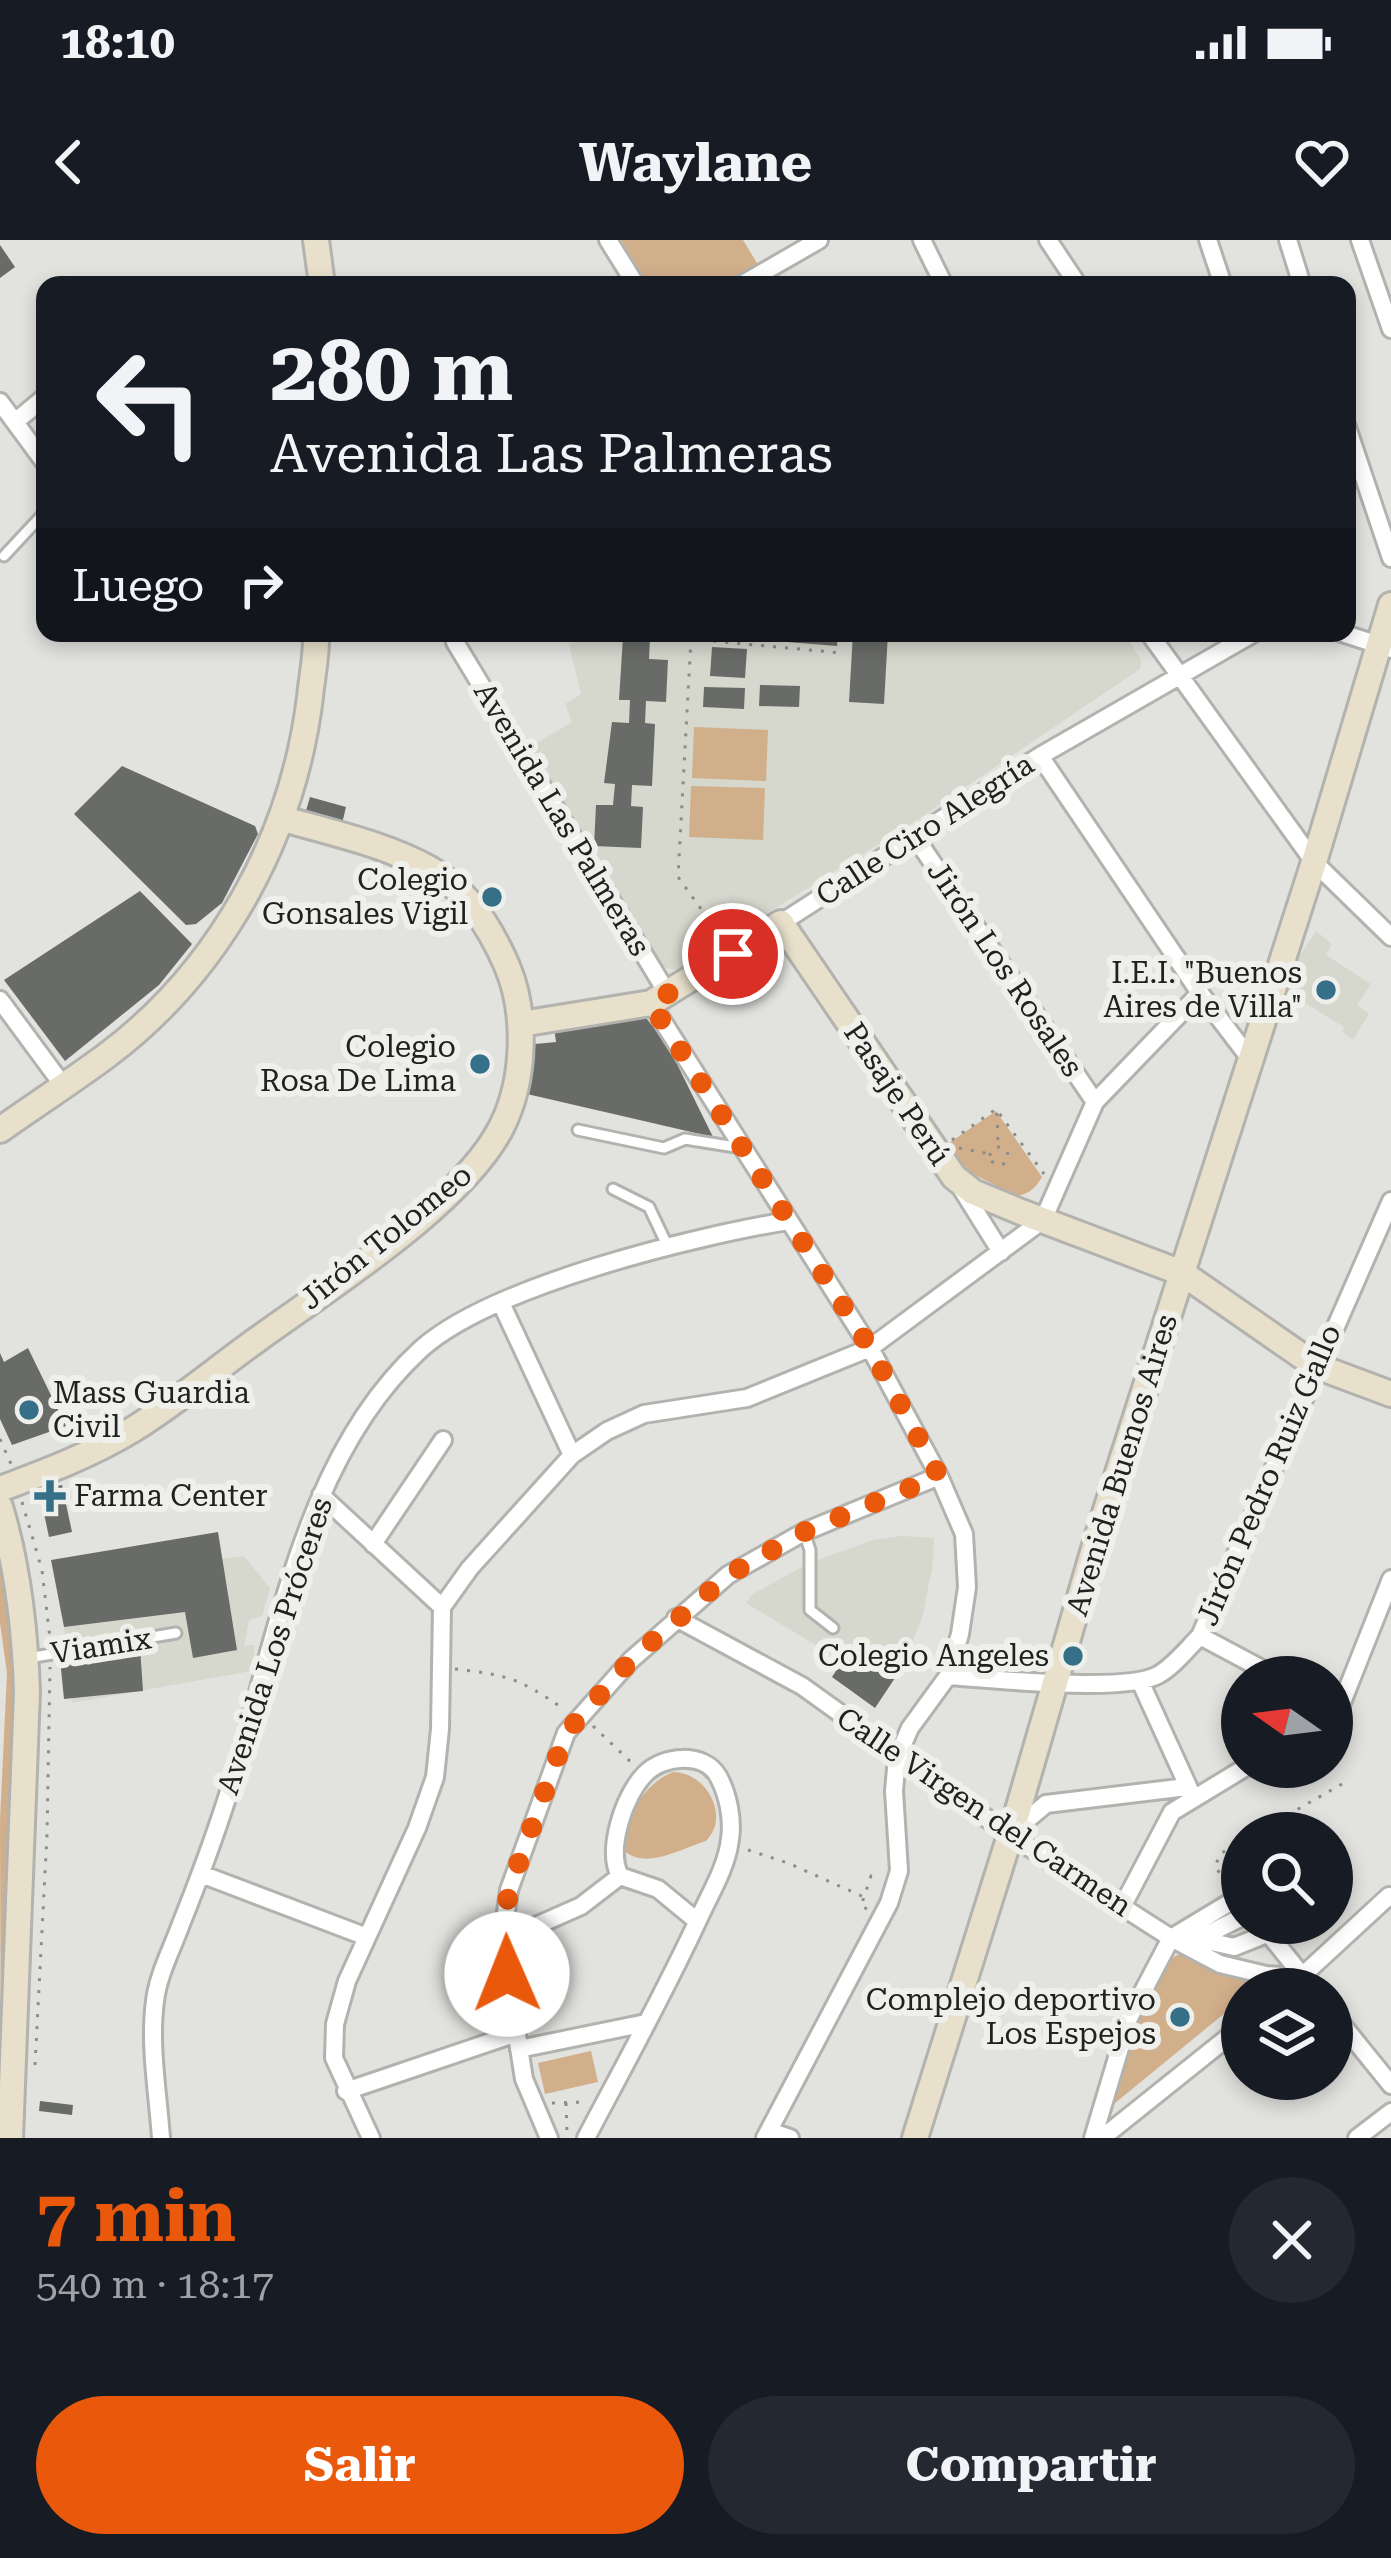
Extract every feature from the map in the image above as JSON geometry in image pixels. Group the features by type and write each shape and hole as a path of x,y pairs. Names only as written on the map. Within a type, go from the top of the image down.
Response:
{"street":[{"path":"316,240 322,276"},
{"path":"608,240 630,276"},
{"path":"757,276 819,240"},
{"path":"1048,240 1072,276"},
{"path":"1208,240 1220,276"},
{"path":"1288,240 1299,276"},
{"path":"1360,240 1391,329"},
{"path":"929,242 941,276"},
{"path":"0,402 36,451"},
{"path":"15,422 36,404"},
{"path":"1356,455 1391,558"},
{"name":"Avenida Buenos Aires","path":"915,2138 1014,1838 1054,1683 1182,1273 1385,646 1391,605"},
{"path":"1356,637 1385,646"},
{"path":"0,1130 124,1040 213,946 253,884 284,818 306,733 315,642"},
{"name":"Avenida Las Palmeras","path":"456,642 742,1148 870,1348 939,1476 964,1534 968,1587 948,1676"},
{"path":"1155,642 1314,862 1391,937"},
{"name":"Calle Ciro Alegría","path":"521,1024 660,999 1040,756 1238,642"},
{"path":"1040,756 1200,993 1251,1060"},
{"name":"Jirón Tolomeo","path":"0,1489 61,1466 132,1430 366,1260 453,1190 482,1159 504,1124 517,1074 521,1024 512,978 495,938 467,900 434,870 395,852 284,818"},
{"name":"Jirón Los Rosales","path":"915,837 1095,1102"},
{"name":"Pasaje Perú","path":"781,923 954,1177 973,1192 1182,1273 1316,1366 1391,1394"},
{"path":"371,2138 334,2058 335,2024 347,1981 417,1828 435,1777 442,1607 470,1568 572,1455 608,1430 644,1414 747,1398 870,1348 1043,1220 1095,1102 1200,993"},
{"path":"0,1000 62,1084"},
{"path":"954,1177 1001,1252"},
{"name":"Jirón Pedro Ruiz Gallo","path":"1140,1682 1158,1675 1200,1636 1391,1201"},
{"name":"Avenida Los Próceres","path":"161,2138 155,1999 227,1799 282,1606 321,1495 361,1423 420,1350 450,1326 599,1267 732,1230 788,1221"},
{"path":"501,1304 572,1455"},
{"path":"373,1544 443,1440"},
{"path":"697,1921 658,1889 620,1876 614,1865 614,1838 644,1774 666,1761 706,1763 717,1774 730,1810 729,1844 697,1921 673,1977 606,2100 567,2137 532,2104 502,1941 509,1890 566,1733 676,1618 728,1575 804,1532 939,1476"},
{"path":"321,1495 442,1607"},
{"path":"0,1507 9,1538 26,1658 10,2138"},
{"path":"1353,1666 1391,1579"},
{"name":"Calle Virgen del Carmen","path":"676,1618 802,1686 1014,1838 1171,1938 1236,1968"},
{"path":"1200,1636 1238,1656"},
{"path":"790,2138 767,2134 890,1904 899,1870 897,1758 910,1728 948,1676 1054,1683 1140,1682 1190,1793"},
{"path":"1014,1838 1046,1804 1190,1793 1221,1779"},
{"path":"1122,1907 1172,1813 1190,1793"},
{"path":"201,1874 367,1937"},
{"path":"502,1941 581,1906 620,1876"},
{"path":"1322,1968 1389,1896"},
{"path":"1093,2138 1129,2018 1171,1938 1221,1910"},
{"path":"1198,1939 1221,1928"},
{"path":"1171,1938 1239,1944"},
{"path":"1277,1944 1296,1968"},
{"path":"346,2091 518,2041 646,2023"},
{"path":"1353,2038 1391,2085"},
{"path":"1102,2138 1221,2043"},
{"path":"1357,2138 1391,2112"}],"lane":[{"path":"4,556 36,522"},
{"path":"578,1130 664,1148 686,1139 742,1148"},
{"path":"614,1189 649,1207 668,1248"},
{"path":"804,1532 810,1550 808,1604 832,1628"},
{"name":"Viamix","path":"26,1658 176,1634"}],"path":[{"path":"691,642 678,877 733,954"},
{"path":"723,642 842,653"},
{"path":"990,1154 995,1165 1003,1164 1007,1154 998,1147 996,1109"},
{"path":"990,1154 945,1145 996,1109"},
{"path":"996,1109 1046,1177"},
{"path":"990,1154 998,1147"},
{"path":"441,1668 524,1681 580,1717 644,1774"},
{"path":"1293,1812 1335,1788"},
{"path":"729,1844 788,1863 864,1897"},
{"path":"532,2104 606,2100"},
{"path":"566,2103 567,2137"}],"shaded area":[{"path":"621,240 743,240 763,273 758,276 643,276"},
{"path":"1130,642 1141,660 1140,669 911,824 753,922 732,917 699,939 694,959 675,970 665,968 530,747 572,722 565,704 581,694 569,644"},
{"path":"694,727 768,730 766,781 692,778"},
{"path":"691,786 765,788 763,840 689,837"},
{"name":"I.E.I. \"Buenos Aires de Villa\"","path":"1316,931 1332,944 1326,955 1371,984 1357,1005 1369,1014 1353,1040 1342,1032 1344,1027 1302,1001 1298,1006 1282,996 1290,971"},
{"path":"996,1111 1042,1177 1022,1195 971,1173 946,1145"},
{"path":"934,1538 922,1619 899,1672 855,1643 842,1661 746,1603 753,1594 807,1564 873,1540"},
{"path":"0,1552 18,1676 1,2138 0,1820 7,1673 0,1623"},
{"path":"244,1556 270,1588 262,1616 249,1620 244,1646 255,1645 251,1671 72,1703 59,1580"},
{"path":"673,1772 705,1787 715,1808 713,1831 706,1841 662,1856 630,1855 622,1848 632,1814 644,1793"},
{"name":"Complejo deportivo Los Espejos","path":"1179,1954 1221,1973 1221,2016 1109,2108 1146,2000 1168,1963"},
{"path":"591,2051 598,2082 545,2094 538,2063"}],"building":[{"path":"0,245 15,267 0,278"},
{"path":"623,642 650,642 649,659 668,660 666,702 646,701 645,723 655,724 652,786 632,785 631,806 643,807 641,848 594,846 596,805 613,805 615,784 604,783 612,722 629,723 630,700 619,700"},
{"path":"787,642 837,642 837,646"},
{"path":"852,642 887,642 884,704 849,702"},
{"path":"712,647 747,649 745,678 710,676"},
{"path":"760,685 800,686 799,707 759,706"},
{"path":"704,687 745,688 744,709 703,707"},
{"path":"122,766 255,826 258,834 222,903 196,924 186,925 74,814"},
{"path":"310,797 346,807 342,824 305,814"},
{"path":"140,891 192,944 159,985 65,1061 4,980"},
{"path":"642,1013 682,1063 678,1066 713,1137 527,1094 535,1044 556,1042 554,1027"},
{"name":"Mass Guardia Civil","path":"28,1348 66,1426 12,1445 0,1419 0,1353 4,1362"},
{"path":"62,1485 72,1532 49,1537 39,1490"},
{"path":"218,1532 237,1650 193,1658 185,1612 64,1627 51,1560"},
{"path":"854,1643 899,1672 875,1708 832,1677"},
{"path":"140,1648 143,1691 64,1699 60,1659"},
{"path":"40,2101 73,2105 72,2115 39,2111"}],"place":[{"name":"Colegio Gonsales Vigil","path":"492,897"},
{"name":"I.E.I. \"Buenos Aires de Villa\"","path":"1326,990"},
{"name":"Colegio Rosa De Lima","path":"480,1064"},
{"name":"Mass Guardia Civil","path":"29,1410"},
{"name":"Farma Center","path":"50,1496"},
{"name":"Colegio Angeles","path":"1073,1656"},
{"name":"Complejo deportivo Los Espejos","path":"1180,2017"}],"route":[{"path":"507,1974 502,1941 509,1890 566,1733 631,1660 728,1575 804,1532 939,1476 870,1348 651,1004 733,954"}]}
